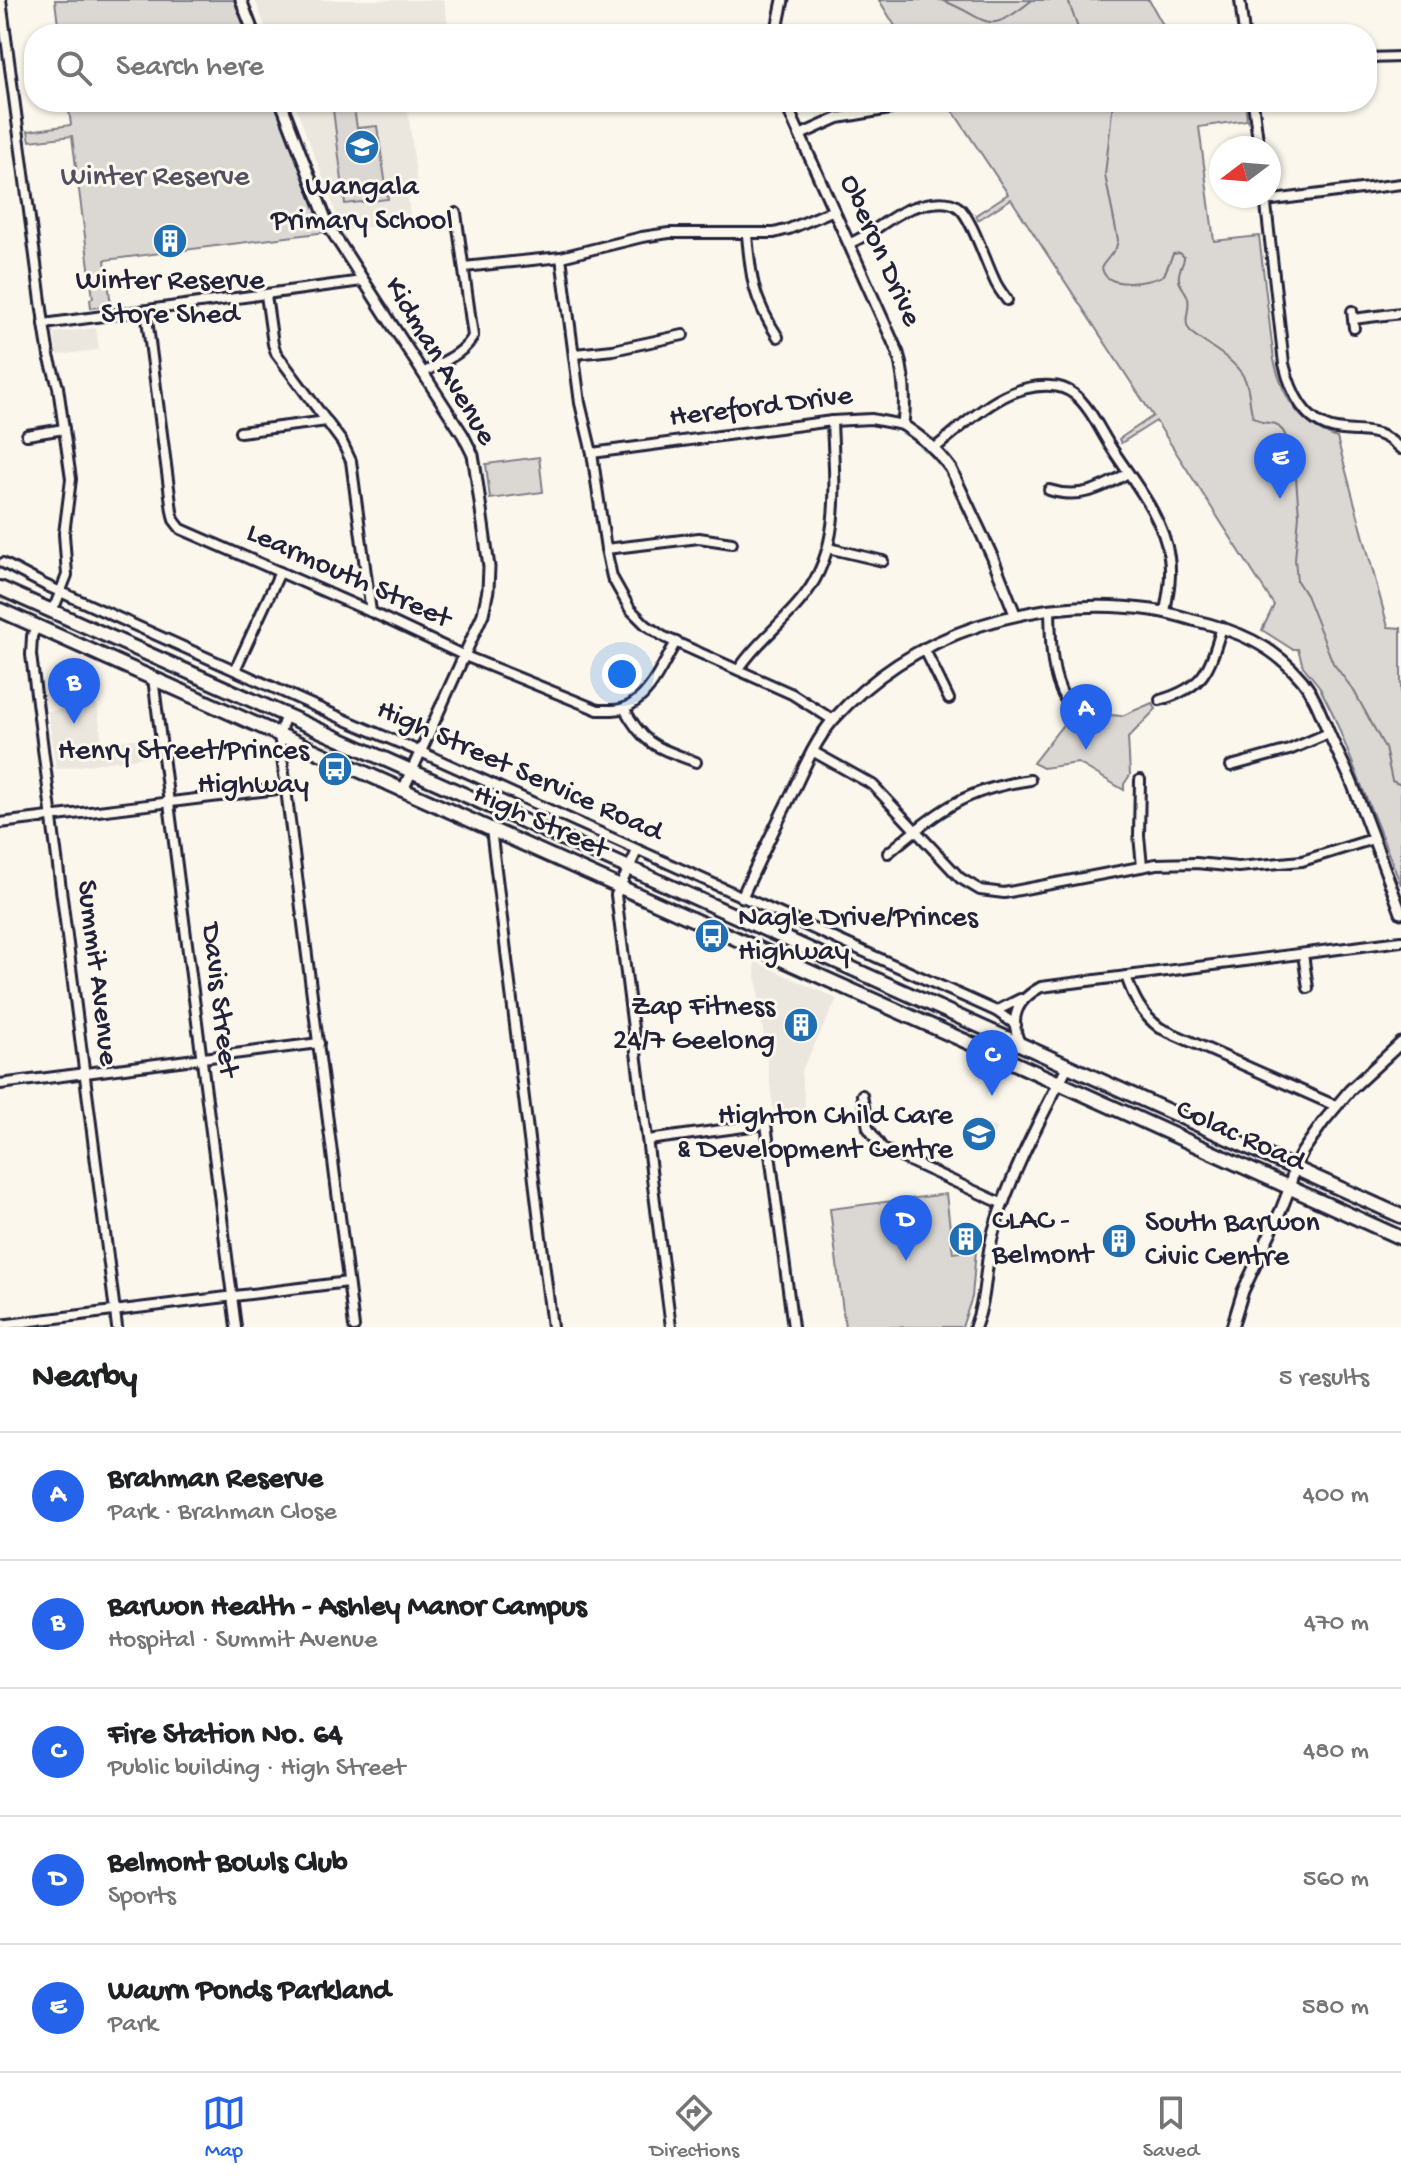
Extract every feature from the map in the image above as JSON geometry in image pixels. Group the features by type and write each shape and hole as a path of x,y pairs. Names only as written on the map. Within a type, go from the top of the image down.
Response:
{"highway":[{"name":"High Street","path":"0,588 1068,1065"},
{"name":"High Street","path":"0,610 1059,1083"},
{"path":"37,626 50,610"},
{"name":"Colac Road","path":"1068,1065 1292,1177 1401,1238"},
{"name":"Colac Road","path":"1059,1083 1292,1177 1401,1216"}],"street":[{"path":"1,0 4,63 21,137 44,324 58,387 71,479 64,534 67,575 50,610"},
{"path":"241,0 250,24"},
{"path":"778,24 783,0"},
{"path":"1240,0 1243,24"},
{"path":"1377,58 1401,57"},
{"name":"Kidman Avenue","path":"285,112 329,227 473,455 489,567 483,614 403,790"},
{"name":"Oberon Drive","path":"790,112 898,353 906,399 903,425"},
{"path":"800,135 838,118 873,112"},
{"path":"1254,112 1257,136"},
{"path":"1281,196 1401,184"},
{"path":"850,243 869,235 911,208 952,204 967,218 992,277 1007,300"},
{"path":"1266,208 1284,364 1295,397 1313,419 1322,424 1339,430 1379,433 1401,449"},
{"path":"464,267 561,257 657,235 774,233 834,210"},
{"path":"423,373 464,348 473,336 456,213"},
{"path":"747,235 754,291 778,337"},
{"path":"561,257 580,403 592,453 606,549 612,577 620,594 646,625 676,642 792,694 833,720"},
{"path":"44,324 362,281"},
{"path":"266,295 276,353 327,421 351,461 371,612"},
{"name":"Learmouth Street","path":"146,311 177,526 465,656 598,710 624,708"},
{"path":"1353,319 1401,313"},
{"path":"575,354 613,350 683,335"},
{"path":"935,448 1006,395 1037,386 1066,389 1081,401 1160,527 1170,573 1165,612"},
{"name":"Hereford Drive","path":"592,453 832,421 871,419 903,425 935,448 951,469 1015,614"},
{"path":"240,432 327,421"},
{"path":"739,669 807,594 819,574 832,530 835,494 832,421"},
{"path":"27,435 64,429"},
{"path":"1049,490 1066,495 1085,492 1105,486 1128,473"},
{"path":"606,549 699,538 732,543"},
{"path":"828,548 883,561"},
{"name":"High Street Service Road","path":"3,563 996,1011 1016,1025"},
{"path":"235,670 280,572"},
{"path":"742,897 812,751 833,720 881,677 924,648 1015,614 1112,607 1165,612 1222,627 1263,644 1292,668 1316,702 1351,780 1401,913"},
{"path":"1050,610 1057,684 1065,699"},
{"name":"Summit Avenue","path":"37,626 32,636 31,655 117,1327"},
{"path":"1160,700 1182,693 1199,681 1213,658 1222,627"},
{"path":"676,642 649,687 624,708 647,740 696,762"},
{"path":"924,648 949,699"},
{"name":"Davis Street","path":"153,678 236,1327"},
{"path":"286,715 279,734 354,1327"},
{"path":"1231,766 1289,750 1329,733"},
{"path":"812,751 873,785 960,878 971,886 991,893 1020,891 1142,866 1177,862 1260,866 1302,861 1373,839"},
{"path":"888,853 945,808 972,794 1030,780"},
{"path":"1140,780 1142,866"},
{"path":"0,823 286,788"},
{"path":"491,829 552,1327"},
{"name":"High Street","path":"629,868 637,851"},
{"path":"629,868 616,895 671,1327"},
{"path":"996,1011 1041,987 1051,985 1401,941"},
{"path":"1303,954 1308,988"},
{"path":"1126,976 1138,1006 1160,1028 1336,1106"},
{"path":"1020,1043 1016,1035 1017,1011 1024,997"},
{"path":"0,1084 319,1043"},
{"path":"1232,1327 1243,1291 1292,1177 1336,1106 1401,1043"},
{"path":"975,1327 983,1303 993,1233 1003,1204 1068,1065"},
{"path":"862,1095 868,1128 883,1149 1003,1204"},
{"path":"648,1140 766,1124 793,1327"},
{"path":"0,1325 348,1282"}],"shaded area":[{"path":"255,0 444,0 448,24 264,24"},
{"name":"Wangala Primary School","path":"298,112 408,112 418,192 408,199 411,221 343,231"},
{"path":"96,328 99,350 57,355 54,333"},
{"path":"97,704 102,743 151,737 154,756 56,769 48,711"},
{"path":"754,961 837,999 801,1072 806,1110 774,1114"},
{"name":"Highton Child Care & Development Centre","path":"971,1117 996,1128 994,1141 986,1151 965,1144 961,1139"}],"green space":[{"path":"55,0 235,0 244,24 58,24"},
{"path":"879,0 1149,0 1162,24 894,24"},
{"name":"Winter Reserve","path":"69,112 279,112 327,232 105,260 111,305 91,308 90,299 93,298 72,136 30,141 28,131 71,125"},
{"path":"333,112 355,112 357,128 377,126 388,199 345,204"},
{"path":"954,112 1246,112 1247,120 1199,127 1214,241 1259,236 1274,360 1282,386 1302,417 1312,426 1337,438 1388,627 1401,628 1401,885 1319,686 1303,666 1298,649 1292,649 1262,630 1274,605 1156,421 1121,443 1119,439 1153,416 1011,199 978,220 976,215 1008,194"},
{"path":"539,457 543,492 490,499 486,464"},
{"path":"1152,703 1156,709 1128,738 1130,775 1124,790 1078,763 1043,768 1033,763 1069,717 1082,713 1122,716"},
{"path":"946,1194 953,1253 976,1250 972,1297 962,1327 845,1327 830,1209"}],"waterway":[{"path":"941,0 978,18 995,22 1032,0"},
{"path":"1068,0 1076,24"},
{"path":"1112,112 1105,175 1118,240 1116,248 1102,266 1104,274 1118,282 1149,280 1164,275 1173,254 1180,253 1184,257 1179,278 1189,303 1186,321 1189,330 1242,374 1253,417 1276,424 1287,439 1296,478 1299,515 1295,559 1297,581 1306,595 1333,663 1354,691 1385,748 1392,781 1401,785"}],"place":[{"name":"Wangala Primary School","path":"362,147"},
{"name":"Winter Reserve Store Shed","path":"170,241"},
{"name":"Waurn Ponds Parkland","path":"1280,499"},
{"name":"Barwon Health - Ashley Manor Campus","path":"74,724"},
{"name":"Brahman Reserve","path":"1086,750"},
{"name":"Henry Street/Princes Highway","path":"335,769"},
{"name":"Nagle Drive/Princes Highway","path":"712,936"},
{"name":"Zap Fitness 24/7 Geelong","path":"801,1025"},
{"name":"Fire Station No. 64","path":"992,1096"},
{"name":"Highton Child Care & Development Centre","path":"979,1134"},
{"name":"CLAC - Belmont","path":"966,1239"},
{"name":"South Barwon Civic Centre","path":"1119,1241"},
{"name":"Belmont Bowls Club","path":"906,1261"}]}
